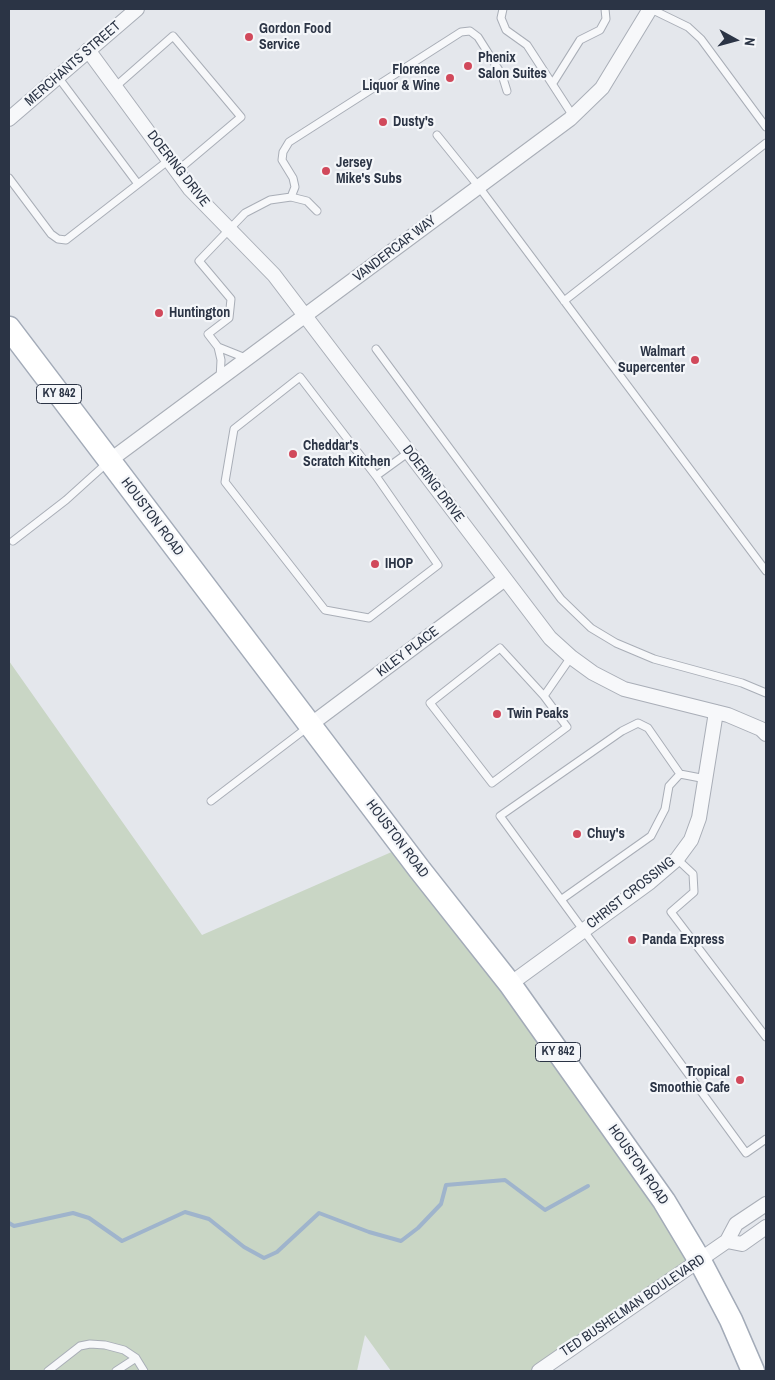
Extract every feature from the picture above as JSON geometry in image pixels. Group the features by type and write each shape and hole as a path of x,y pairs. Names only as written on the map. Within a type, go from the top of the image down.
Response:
{"main road":[{"name":"HOUSTON ROAD","path":"9,328 310,725 510,984 664,1201 700,1261 731,1320 753,1371"}],"street":[{"name":"MERCHANTS STREET","path":"9,117 137,9"},
{"name":"VANDERCAR WAY","path":"109,461 573,116 602,88 651,9"},
{"name":"DOERING DRIVE","path":"88,50 200,200 260,259 305,316 541,627 571,657 611,683 636,694 716,712 760,729 766,734"},
{"name":"KILEY PLACE","path":"310,725 505,579"},
{"name":"CHRIST CROSSING","path":"510,984 650,882 677,859 691,840 700,818 716,712"},
{"name":"TED BUSHELMAN BOULEVARD","path":"539,1371 700,1261 727,1241 736,1224 766,1204"},
{"path":"727,1241 742,1244 766,1227"}],"lane":[{"path":"503,9 501,18 506,30 527,45 573,116"},
{"path":"553,83 580,40 600,30 606,19 605,9"},
{"path":"651,9 688,28 700,38 766,127"},
{"path":"291,197 294,187 293,178 282,160 283,152 289,142 461,32 470,31 478,36 502,76 506,91"},
{"path":"9,178 51,234 58,239 66,240 138,184 173,165 241,117 173,36 115,87"},
{"path":"58,76 138,184"},
{"path":"437,135 479,187 766,571"},
{"path":"564,301 766,143"},
{"path":"220,380 221,360 218,347 208,334 230,318 231,299 199,261 245,213 270,200 291,197 307,201 317,211"},
{"path":"218,347 248,359"},
{"path":"376,349 561,599 591,628 616,644 654,660 742,683 766,693"},
{"path":"300,377 376,476 438,565 369,618 325,610 225,482 234,430 300,377"},
{"path":"376,476 409,452"},
{"path":"13,541 66,500 109,461"},
{"path":"500,648 544,696 567,728 492,783 430,703 500,648"},
{"path":"544,696 571,657"},
{"path":"707,779 680,774 648,728 638,723 614,736 500,816 746,1153 766,1139"},
{"path":"211,800 310,725"},
{"path":"562,900 650,836 666,809 670,786 680,774"},
{"path":"677,859 693,874 694,892 671,912 766,1037"},
{"path":"48,1371 80,1346 90,1344 105,1345 124,1350 136,1358 144,1371"},
{"path":"116,1371 136,1358"}],"green space":[{"path":"9,661 202,935 403,847 700,1261 539,1371 391,1371 365,1335 357,1371 9,1371"}],"waterway":[{"path":"9,1223 14,1226 73,1213 89,1218 122,1241 185,1212 209,1219 244,1247 264,1258 277,1252 319,1213 369,1232 401,1241 418,1228 441,1204 446,1185 505,1180 545,1210 588,1186"}],"place":[{"name":"Gordon Food Service","path":"249,37"},
{"name":"Phenix Salon Suites","path":"468,66"},
{"name":"Florence Liquor & Wine","path":"450,78"},
{"name":"Dusty's","path":"383,122"},
{"name":"Jersey Mike's Subs","path":"326,171"},
{"name":"Huntington","path":"159,313"},
{"name":"Walmart Supercenter","path":"695,360"},
{"name":"Cheddar's Scratch Kitchen","path":"293,454"},
{"name":"IHOP","path":"375,564"},
{"name":"Twin Peaks","path":"497,714"},
{"name":"Chuy's","path":"577,834"},
{"name":"Panda Express","path":"632,940"},
{"name":"Tropical Smoothie Cafe","path":"740,1080"}]}
